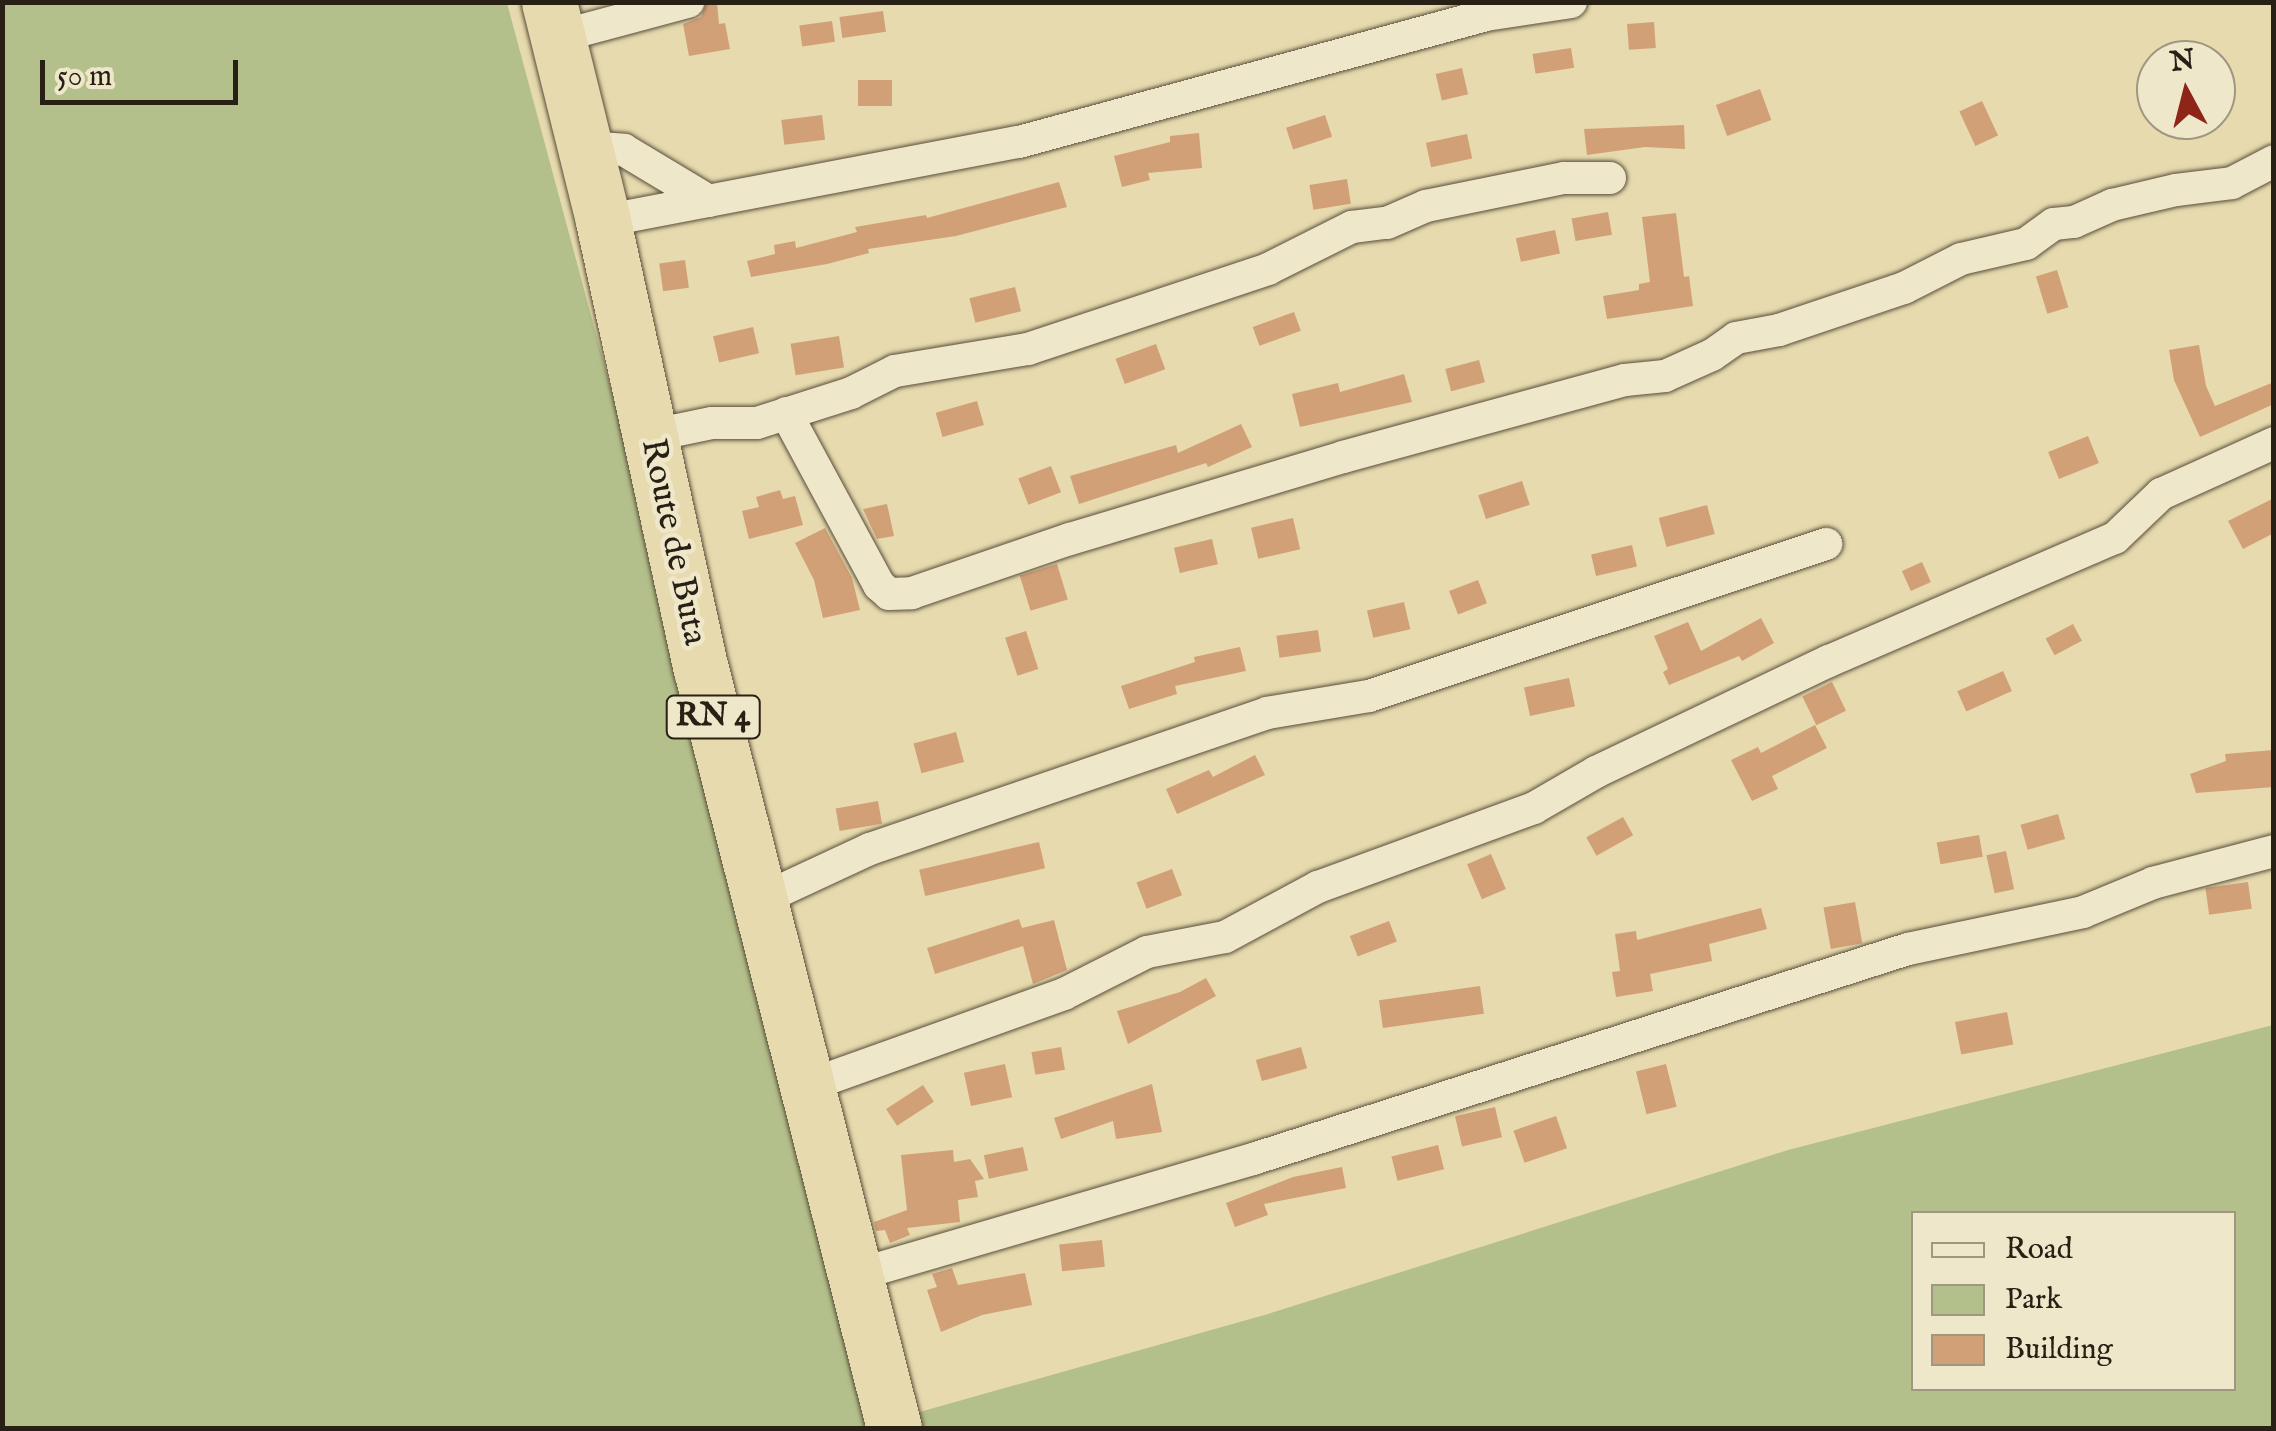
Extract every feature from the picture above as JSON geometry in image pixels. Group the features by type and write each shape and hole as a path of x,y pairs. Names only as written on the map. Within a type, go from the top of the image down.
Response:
{"highway":[{"name":"Route de Buta","path":"553,20 603,221 701,669 894,1428"}],"street":[{"path":"553,20 688,2"},
{"path":"603,221 1019,142 1486,15 1570,2"},
{"path":"584,147 624,150 710,201"},
{"path":"786,413 879,585 889,594 912,594 1040,549 1343,457 1625,380 1665,376 1712,355 1736,338 1779,330 1904,288 1961,259 2026,244 2054,224 2074,222 2104,207 2176,190 2232,183 2274,160"},
{"path":"650,436 712,423 757,422 851,393 895,371 1028,349 1268,269 1352,227 1386,222 1426,206 1564,178 1610,178"},
{"path":"808,1086 1064,994 1147,952 1225,937 1318,887 1534,808 1596,772 1778,688 1829,660 2115,538 2162,494 2274,443"},
{"path":"760,900 870,849 1267,713 1370,696 1826,544"},
{"path":"856,1275 1252,1159 1908,949 2083,912 2153,883 2274,851"}],"green space":[{"path":"3,3 507,3 753,917 877,1424 1268,1314 1788,1150 2273,1025 2273,1428 3,1428"}],"building":[{"path":"707,2 717,2 719,24 725,23 730,49 689,56 683,24 701,17"},
{"path":"883,11 886,32 842,38 839,17"},
{"path":"832,21 835,42 802,46 799,26"},
{"path":"1654,22 1656,48 1629,50 1627,24"},
{"path":"1571,48 1574,68 1536,74 1532,54"},
{"path":"1462,68 1468,94 1442,100 1436,74"},
{"path":"858,80 892,80 892,106 858,106"},
{"path":"1760,89 1771,120 1727,136 1716,105"},
{"path":"1982,101 1998,135 1975,146 1959,112"},
{"path":"822,115 825,140 784,145 781,120"},
{"path":"1325,115 1332,137 1293,150 1286,128"},
{"path":"1684,125 1685,149 1645,147 1587,155 1584,129"},
{"path":"1199,133 1202,168 1148,173 1150,180 1122,187 1114,156 1170,142 1170,136"},
{"path":"1467,134 1472,158 1431,167 1426,143"},
{"path":"1347,179 1351,204 1313,210 1309,185"},
{"path":"1059,182 1067,207 956,236 868,249 869,253 827,264 751,277 747,261 775,254 774,245 795,241 796,248 857,232 855,227 926,215 927,218"},
{"path":"1608,212 1612,235 1576,241 1572,218"},
{"path":"1676,213 1684,277 1689,276 1693,306 1607,319 1603,296 1639,290 1639,284 1650,282 1642,217"},
{"path":"1555,230 1560,253 1521,262 1516,238"},
{"path":"685,260 689,288 663,291 659,264"},
{"path":"2057,270 2068,307 2047,314 2036,276"},
{"path":"1015,287 1021,311 975,323 969,298"},
{"path":"1294,312 1301,331 1259,346 1253,327"},
{"path":"753,327 759,353 719,363 713,336"},
{"path":"839,336 844,368 796,375 791,344"},
{"path":"1156,344 1165,369 1125,384 1116,359"},
{"path":"2199,345 2206,386 2215,406 2274,382 2274,404 2200,437 2174,380 2169,350"},
{"path":"1479,360 1485,382 1451,391 1445,369"},
{"path":"1404,374 1412,402 1300,427 1292,394 1338,383 1340,392"},
{"path":"977,401 984,425 943,437 936,413"},
{"path":"1241,424 1252,447 1208,467 1206,463 1079,504 1070,476 1176,445 1178,453"},
{"path":"2088,436 2099,463 2059,479 2048,452"},
{"path":"1051,466 1061,492 1028,505 1018,479"},
{"path":"1522,481 1530,505 1486,519 1478,495"},
{"path":"780,490 783,499 795,496 803,525 749,539 742,511 759,507 756,497"},
{"path":"2274,498 2274,533 2243,549 2228,521"},
{"path":"887,504 894,536 877,539 863,509"},
{"path":"1707,505 1715,534 1666,547 1659,518"},
{"path":"1293,518 1300,549 1258,559 1251,528"},
{"path":"825,528 852,578 860,610 823,618 814,580 795,543"},
{"path":"1212,539 1218,564 1180,573 1174,548"},
{"path":"1632,545 1637,566 1596,576 1591,554"},
{"path":"1922,562 1931,582 1911,591 1902,571"},
{"path":"1057,564 1068,599 1031,611 1020,575"},
{"path":"1478,580 1487,603 1458,614 1449,591"},
{"path":"1404,602 1410,629 1373,638 1367,611"},
{"path":"1761,618 1774,643 1742,661 1739,656 1669,685 1663,672 1668,669 1654,636 1688,622 1701,651"},
{"path":"2073,624 2082,641 2055,655 2046,639"},
{"path":"1318,630 1321,652 1279,658 1276,636"},
{"path":"1026,631 1038,669 1017,676 1005,638"},
{"path":"1240,647 1246,671 1175,686 1177,694 1129,709 1121,686 1195,662 1194,657"},
{"path":"2003,671 2012,691 1966,711 1957,691"},
{"path":"1569,678 1575,706 1530,716 1524,688"},
{"path":"1832,682 1846,711 1816,725 1802,696"},
{"path":"1815,725 1827,748 1772,776 1778,789 1752,801 1731,760 1758,747 1761,753"},
{"path":"956,732 964,762 922,773 913,743"},
{"path":"2274,750 2274,787 2196,793 2190,774 2226,761 2225,754"},
{"path":"1255,755 1265,775 1177,814 1166,789 1209,770 1213,777"},
{"path":"878,801 882,824 840,831 836,808"},
{"path":"2058,814 2065,839 2028,850 2021,825"},
{"path":"1623,817 1633,835 1596,856 1586,837"},
{"path":"1979,835 1983,857 1940,864 1937,842"},
{"path":"1039,842 1045,868 925,896 919,870"},
{"path":"2006,851 2014,889 1995,893 1986,855"},
{"path":"1491,854 1506,889 1482,899 1467,864"},
{"path":"1172,869 1182,895 1147,909 1137,883"},
{"path":"2248,882 2252,909 2209,915 2205,888"},
{"path":"1855,902 1862,943 1831,949 1823,908"},
{"path":"1761,908 1767,929 1709,944 1712,961 1650,974 1653,991 1616,997 1612,972 1620,971 1615,934 1636,931 1637,940"},
{"path":"1019,919 1022,928 1054,920 1067,970 1033,984 1023,946 935,974 927,948"},
{"path":"1389,921 1397,942 1358,957 1350,936"},
{"path":"1206,978 1216,996 1128,1044 1117,1011 1180,992"},
{"path":"1480,986 1484,1014 1383,1028 1379,1000"},
{"path":"2007,1012 2013,1044 1961,1055 1955,1022"},
{"path":"1061,1047 1065,1070 1035,1075 1031,1052"},
{"path":"1301,1047 1307,1068 1262,1081 1256,1060"},
{"path":"1005,1064 1012,1097 971,1106 964,1073"},
{"path":"1666,1064 1677,1107 1647,1114 1636,1071"},
{"path":"1152,1084 1162,1132 1116,1139 1113,1121 1061,1139 1054,1118"},
{"path":"923,1085 934,1102 897,1126 886,1109"},
{"path":"1495,1107 1502,1137 1462,1146 1455,1116"},
{"path":"1556,1116 1567,1148 1525,1163 1513,1131"},
{"path":"1438,1145 1444,1169 1397,1181 1391,1157"},
{"path":"1023,1147 1028,1170 989,1179 984,1155"},
{"path":"953,1150 954,1162 970,1159 984,1179 975,1181 978,1197 958,1200 960,1222 907,1228 910,1235 890,1243 885,1230 876,1231 874,1222 907,1210 901,1155"},
{"path":"1342,1167 1346,1188 1264,1204 1268,1215 1235,1227 1226,1203 1293,1177"},
{"path":"1102,1240 1105,1267 1062,1271 1059,1244"},
{"path":"952,1268 958,1285 1025,1273 1032,1305 982,1315 941,1332 927,1290 937,1287 932,1274"}]}
